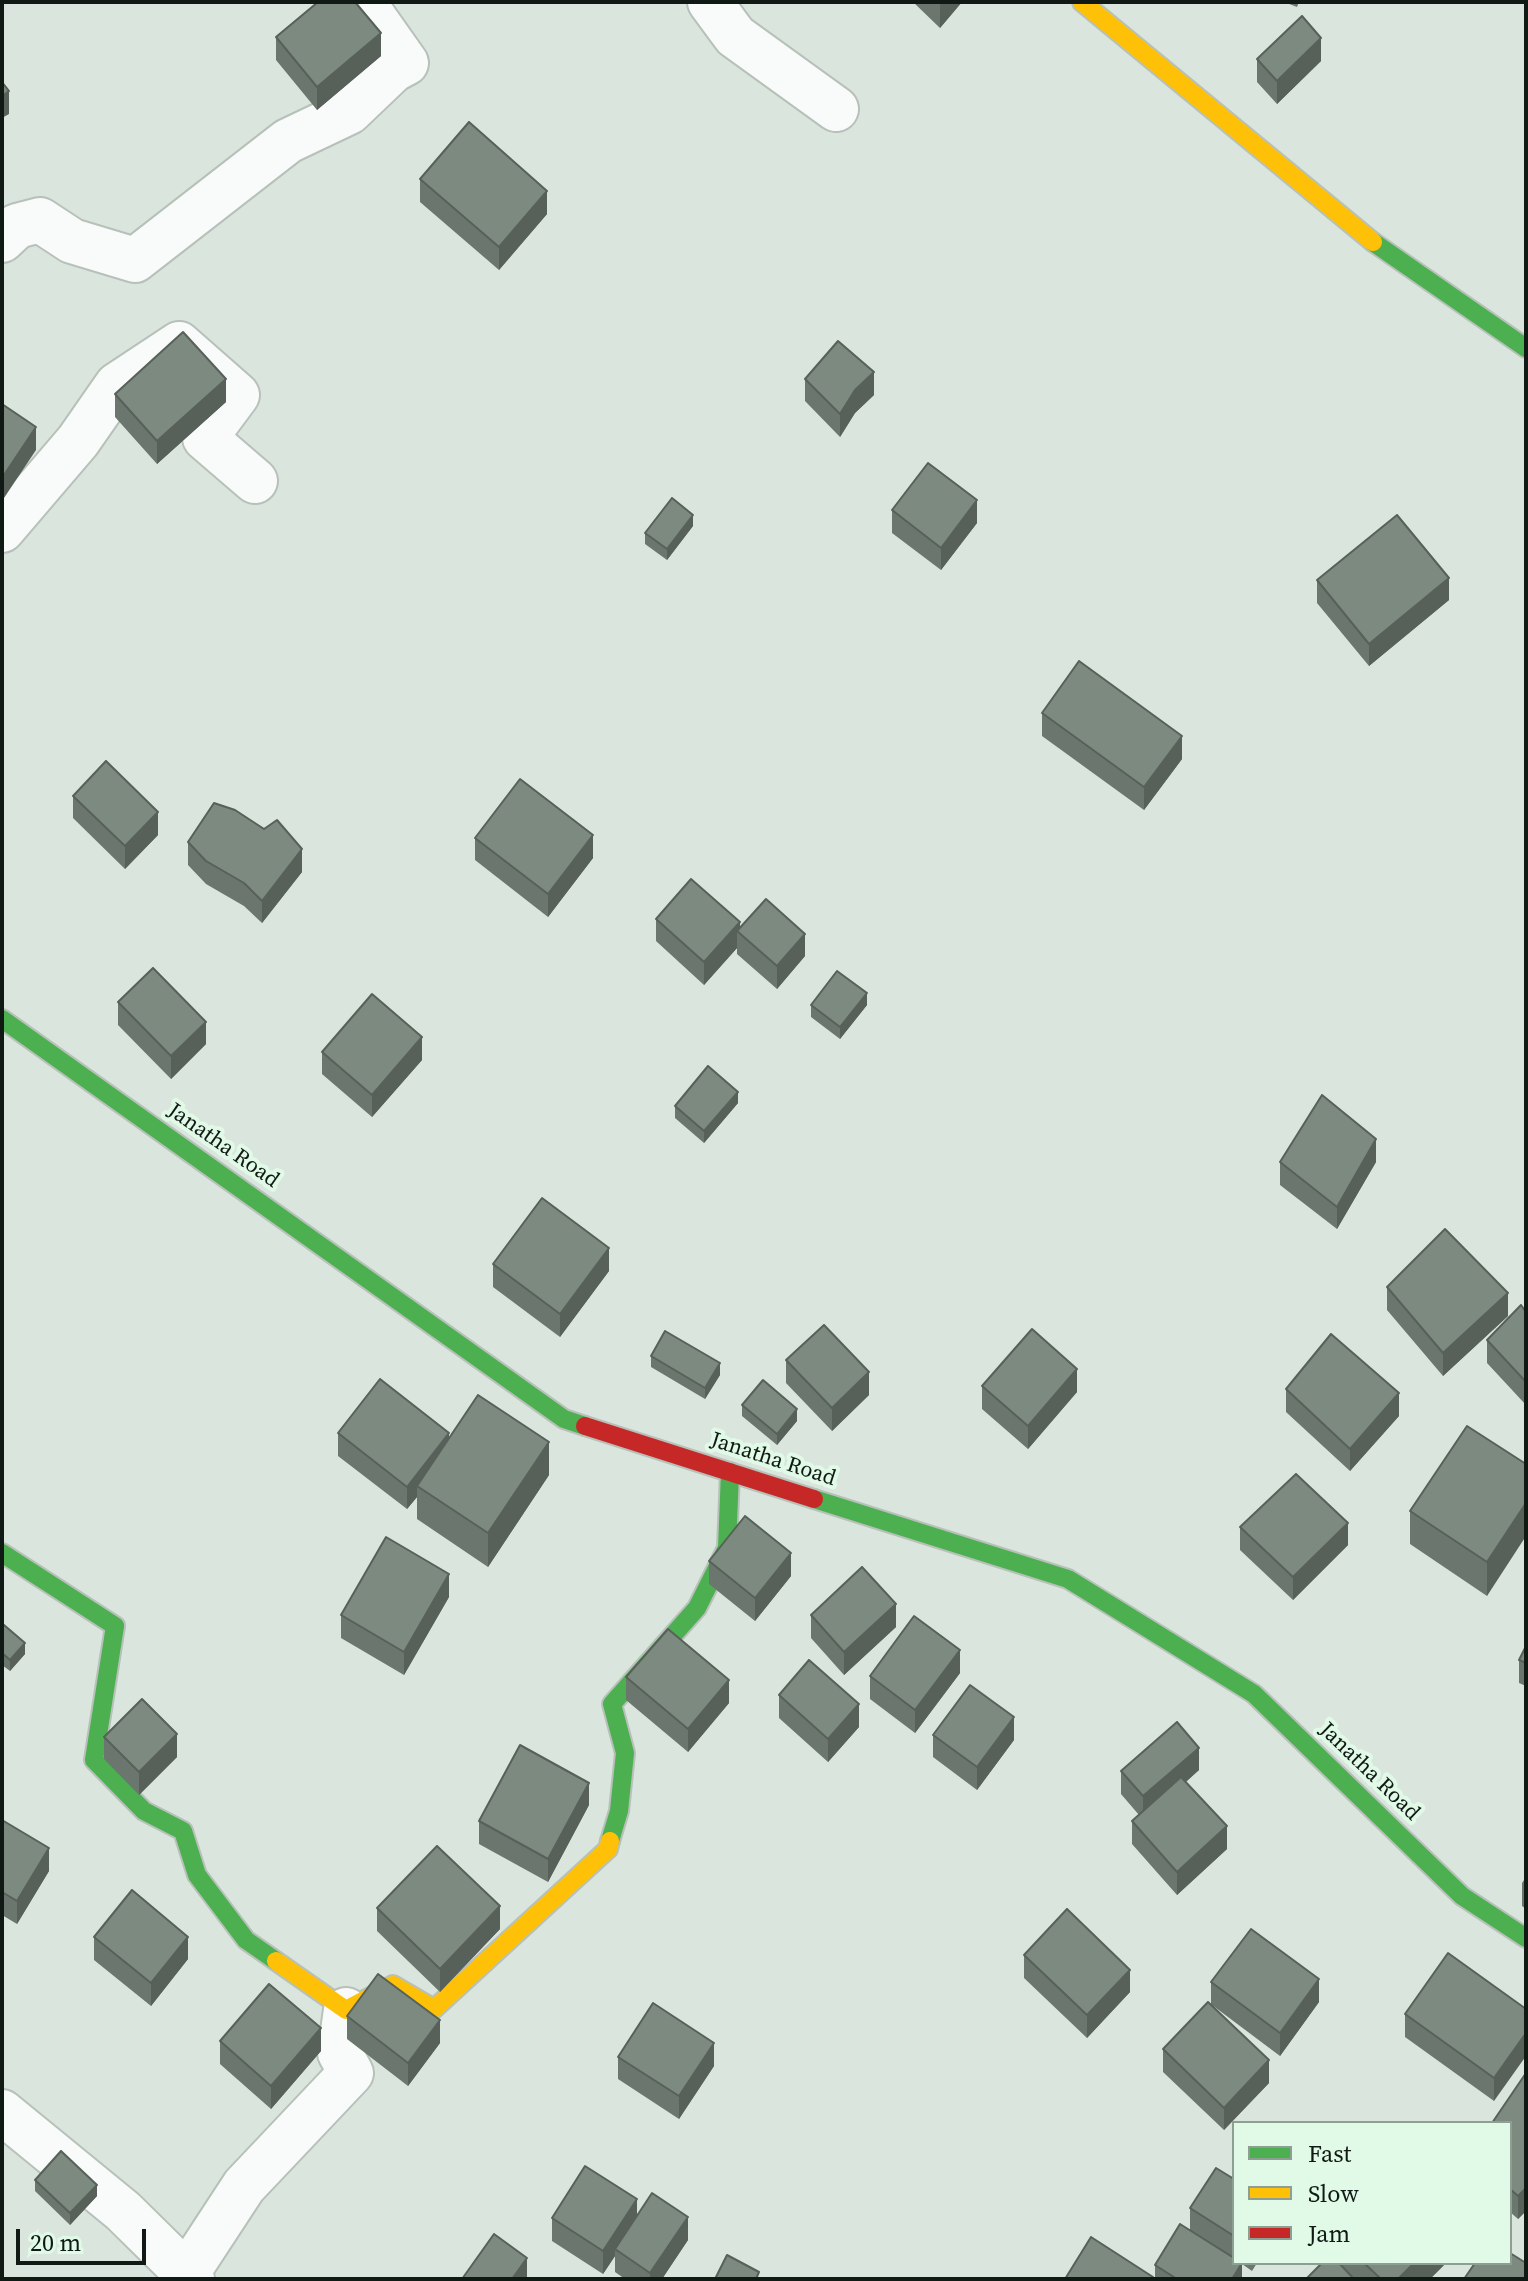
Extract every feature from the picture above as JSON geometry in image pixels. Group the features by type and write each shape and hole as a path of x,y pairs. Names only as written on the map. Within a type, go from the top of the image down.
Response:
{"street":[{"path":"2,240 17,226 40,220 72,241 135,260 288,141 349,112 393,70 406,63 363,2"},
{"path":"710,2 735,36 836,109"},
{"path":"1082,2 1361,234 1526,348"},
{"path":"2,530 78,441 100,405 117,385 179,344 237,395 205,438 255,481"},
{"name":"Janatha Road","path":"2,1019 564,1419 1068,1579 1254,1694 1462,1896 1526,1938"},
{"path":"346,2010 393,1985 434,2009 608,1849 619,1811 625,1753 612,1704 697,1608 727,1548 730,1472"},
{"path":"2,1553 115,1626 94,1760 144,1811 183,1831 197,1875 246,1940 346,2010"},
{"path":"2,2112 123,2211 190,2276 244,2186 351,2073 340,2053 346,2010"}],"building":[{"path":"318,2 355,2 381,33 317,87 276,37"},
{"path":"1302,16 1321,38 1277,81 1257,59"},
{"path":"2,82 9,91 2,96"},
{"path":"469,122 547,191 499,247 420,179"},
{"path":"183,332 226,379 157,441 115,394"},
{"path":"838,341 874,372 855,390 840,414 805,379"},
{"path":"2,404 36,427 2,478"},
{"path":"928,463 977,500 941,548 892,510"},
{"path":"672,498 693,515 667,549 645,533"},
{"path":"1397,515 1449,578 1369,644 1317,580"},
{"path":"1079,661 1182,736 1144,787 1042,713"},
{"path":"106,761 158,812 125,846 73,796"},
{"path":"520,779 593,835 548,894 475,838"},
{"path":"214,803 235,810 264,829 277,820 302,849 262,901 244,883 206,861 188,842"},
{"path":"691,879 740,922 704,962 656,919"},
{"path":"766,899 805,934 777,966 737,931"},
{"path":"153,968 206,1022 171,1056 118,1002"},
{"path":"837,971 867,993 840,1027 811,1005"},
{"path":"372,994 422,1037 372,1095 322,1052"},
{"path":"708,1066 738,1092 704,1131 675,1106"},
{"path":"1322,1095 1376,1139 1337,1207 1280,1162"},
{"path":"542,1198 609,1248 560,1314 493,1264"},
{"path":"1445,1229 1508,1293 1443,1353 1387,1287"},
{"path":"1521,1305 1526,1312 1526,1382 1487,1340"},
{"path":"824,1325 869,1372 832,1408 786,1360"},
{"path":"1032,1329 1077,1369 1028,1426 982,1386"},
{"path":"665,1331 720,1363 705,1388 651,1356"},
{"path":"1331,1334 1399,1393 1350,1449 1286,1389"},
{"path":"380,1379 449,1433 407,1487 338,1433"},
{"path":"763,1380 797,1409 777,1434 742,1405"},
{"path":"478,1395 549,1442 488,1533 417,1486"},
{"path":"1467,1426 1526,1464 1526,1503 1487,1562 1410,1511"},
{"path":"1296,1474 1348,1523 1293,1577 1240,1527"},
{"path":"745,1516 791,1553 755,1598 709,1561"},
{"path":"386,1537 449,1574 404,1652 341,1615"},
{"path":"862,1567 896,1604 844,1652 811,1615"},
{"path":"914,1616 960,1650 915,1710 870,1676"},
{"path":"4,1625 25,1643 10,1660 2,1653"},
{"path":"668,1629 729,1680 688,1729 626,1677"},
{"path":"1526,1646 1526,1663 1519,1660"},
{"path":"809,1660 859,1704 828,1739 779,1695"},
{"path":"970,1685 1014,1717 977,1767 933,1735"},
{"path":"142,1699 177,1734 139,1772 104,1737"},
{"path":"1177,1722 1199,1748 1143,1796 1121,1771"},
{"path":"520,1745 589,1783 548,1859 479,1821"},
{"path":"1181,1777 1227,1826 1177,1872 1132,1821"},
{"path":"2,1820 49,1848 17,1901 2,1892"},
{"path":"437,1846 500,1906 440,1969 377,1908"},
{"path":"132,1890 188,1937 151,1983 94,1937"},
{"path":"1067,1909 1130,1970 1087,2015 1024,1955"},
{"path":"1251,1929 1319,1979 1280,2033 1211,1982"},
{"path":"1448,1953 1526,2009 1526,2033 1494,2078 1405,2014"},
{"path":"378,1974 440,2020 408,2063 347,2016"},
{"path":"269,1984 321,2028 271,2086 220,2041"},
{"path":"1208,2002 1269,2060 1224,2108 1163,2049"},
{"path":"653,2003 714,2043 679,2096 618,2057"},
{"path":"1526,2073 1526,2188 1518,2196 1512,2191 1512,2121 1493,2121"},
{"path":"61,2151 97,2185 70,2213 35,2180"},
{"path":"585,2166 637,2199 603,2251 552,2218"},
{"path":"1216,2168 1232,2178 1232,2235 1190,2208"},
{"path":"652,2193 688,2217 650,2273 615,2249"},
{"path":"1180,2224 1232,2257 1232,2265 1241,2265 1232,2279 1177,2279 1155,2265"},
{"path":"494,2234 527,2258 512,2279 462,2279"},
{"path":"1091,2237 1153,2277 1152,2279 1065,2279"},
{"path":"1512,2254 1526,2263 1526,2279 1464,2279 1474,2265 1512,2265"},
{"path":"727,2255 759,2272 756,2279 715,2279"},
{"path":"1320,2265 1341,2265 1354,2279 1306,2279"},
{"path":"1366,2265 1412,2265 1398,2279 1381,2279"}],"traffic: fast":[{"path":"1373,242 1526,348"},
{"path":"2,1019 564,1419 585,1426"},
{"path":"610,1841 619,1811 625,1753 612,1704 697,1608 727,1548 730,1472"},
{"path":"814,1499 1068,1579 1254,1694 1462,1896 1526,1938"},
{"path":"2,1553 115,1626 94,1760 144,1811 183,1831 197,1875 246,1940 276,1961"}],"traffic: slow":[{"path":"1082,2 1373,242"},
{"path":"276,1961 346,2010 393,1985 434,2009 608,1849 610,1841"}],"traffic: jam":[{"path":"585,1426 814,1499"}]}
